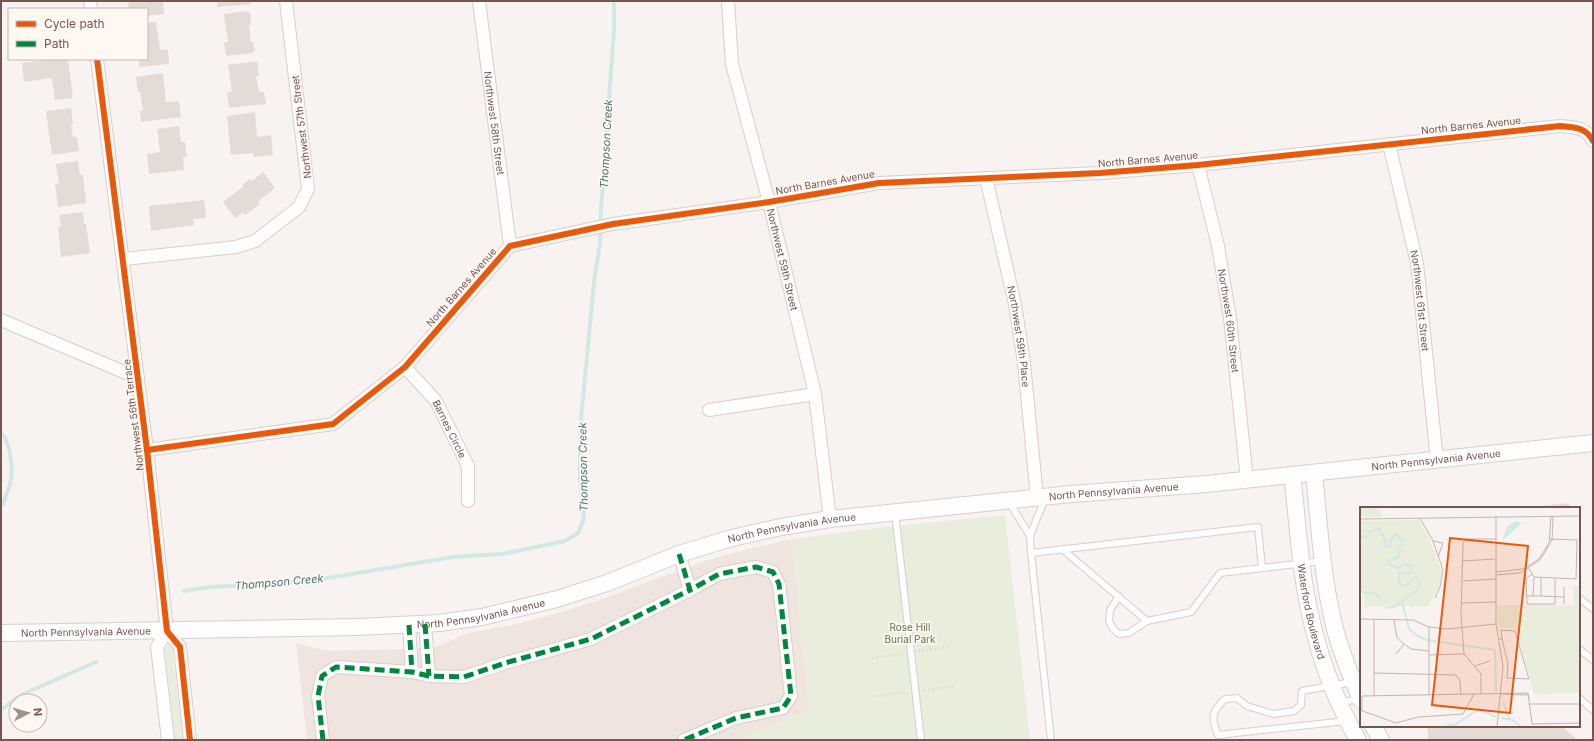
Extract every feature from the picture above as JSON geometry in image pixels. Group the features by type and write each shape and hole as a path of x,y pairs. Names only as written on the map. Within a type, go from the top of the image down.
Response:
{"main road":[{"name":"North Pennsylvania Avenue","path":"1,633 417,625 482,617 557,599 607,583 679,554 732,538 781,527 830,519 1041,497 1247,480 1437,461 1593,443"},
{"name":"Waterford Boulevard","path":"1314,473 1327,592 1334,626 1357,681 1360,695"},
{"name":"Waterford Boulevard","path":"1292,475 1306,594 1315,631 1324,665 1332,686 1347,721 1358,740"},
{"path":"1374,727 1381,740"}],"street":[{"name":"Northwest 57th Street","path":"124,259 236,247 255,241 299,207 308,189 286,1"},
{"name":"Northwest 58th Street","path":"479,1 510,246"},
{"name":"Northwest 59th Street","path":"728,1 732,64 769,202 815,394 830,519"},
{"name":"Northwest 56th Terrace","path":"98,60 124,259 167,631"},
{"name":"North Barnes Avenue","path":"147,450 333,424 405,367 510,246 613,224 769,202 879,183 1100,173 1560,126 1574,126 1584,129 1593,141"},
{"name":"Northwest 61st Street","path":"1389,144 1417,263 1437,461"},
{"name":"Northwest 60th Street","path":"1198,164 1218,246 1230,318 1247,480"},
{"name":"Northwest 59th Place","path":"986,178 1015,304 1041,497"},
{"path":"1,320 138,378"},
{"name":"Barnes Circle","path":"405,367 436,401 468,466 468,501"},
{"path":"709,410 815,394"},
{"path":"679,554 690,590"},
{"path":"323,740 318,696 322,676 336,667 412,672 429,676 464,677 505,663 591,639 719,574 756,566 773,572 779,584 791,696 783,708 736,718 684,740"},
{"path":"417,625 429,676"},
{"path":"412,672 417,625"},
{"path":"168,740 158,647 167,631 180,647 190,740"}],"lane":[{"path":"1041,497 1030,536 1051,740"},
{"path":"1008,501 1030,536"},
{"path":"895,512 921,740"},
{"path":"1031,553 1258,527 1262,568"},
{"path":"1062,549 1147,621"},
{"path":"1119,596 1110,610 1109,621 1112,629 1119,634 1129,633 1147,621 1191,612 1220,573 1324,561"},
{"path":"1580,599 1593,609"},
{"path":"1580,650 1593,660"},
{"path":"1347,721 1218,735 1213,723 1215,708 1225,699 1237,698 1247,706 1273,714 1294,711 1301,705 1302,691 1357,681"},
{"path":"1580,699 1593,710"},
{"path":"1339,703 1360,700"}],"shaded area":[{"path":"791,539 794,556 809,710 738,740 307,740 296,643 327,651 434,648 468,633 513,625 559,613 605,598 696,564 732,553"}],"green space":[{"name":"Rose Hill Burial Park","path":"1005,515 1030,740 738,740 809,710 794,556 791,539 877,528"},
{"path":"167,646 171,646 172,649 183,740 175,740 165,649"}],"building":[{"path":"128,1 163,1 164,14 148,16 148,8 129,8"},
{"path":"217,1 250,1 251,4 217,7"},
{"path":"247,11 247,13 250,12 251,25 249,25 251,42 253,42 255,51 252,53 226,56 224,42 228,42 224,14"},
{"path":"156,22 160,50 168,49 169,64 139,67 139,60 148,60 148,23"},
{"path":"44,60 68,60 73,98 55,100 52,78 24,82 22,63"},
{"path":"257,61 259,76 256,76 259,92 264,92 266,104 229,108 227,92 232,92 228,65"},
{"path":"163,73 166,102 179,101 181,117 141,122 140,111 143,110 136,77"},
{"path":"71,108 73,137 77,137 79,151 52,155 46,111"},
{"path":"255,112 257,137 271,135 273,155 254,157 253,153 231,155 227,116"},
{"path":"179,126 181,142 185,142 187,157 183,157 184,170 149,174 147,154 160,152 157,129"},
{"path":"78,161 80,175 83,175 86,203 58,207 55,184 59,184 56,164"},
{"path":"263,172 275,188 258,201 260,204 245,215 243,212 235,218 223,202 243,187 242,185 250,179 252,181"},
{"path":"204,200 206,218 193,219 194,225 151,231 149,206"},
{"path":"83,212 90,253 61,257 58,227 61,227 59,215"},
{"path":"1569,503 1569,507 1532,507"},
{"path":"1427,727 1562,727 1578,740 1428,740"}],"waterway":[{"name":"Thompson Creek","path":"184,591 210,587 310,581 453,557 502,554 565,541 578,533 584,519 580,480 580,430 594,282 600,243 601,209 614,30 614,1"},
{"path":"1,433 9,448 12,468 10,485 1,506"},
{"name":"Thompson Creek","path":"1,710 21,695 96,662"}],"marked path":[{"path":"679,554 690,590 719,574 756,567 773,572 779,584 791,696 783,708 736,718 684,740"},
{"path":"323,740 318,696 322,676 336,667 412,672 429,676 464,677 505,663 591,639 690,590"},
{"path":"425,624 429,676"},
{"path":"409,625 412,672"}],"cycle path":[{"path":"97,60 147,450 167,631 180,647 190,740"},
{"path":"147,450 333,424 405,367 510,246 613,224 769,202 879,183 1100,173 1198,165 1560,126 1575,127 1583,130 1593,141"}]}
